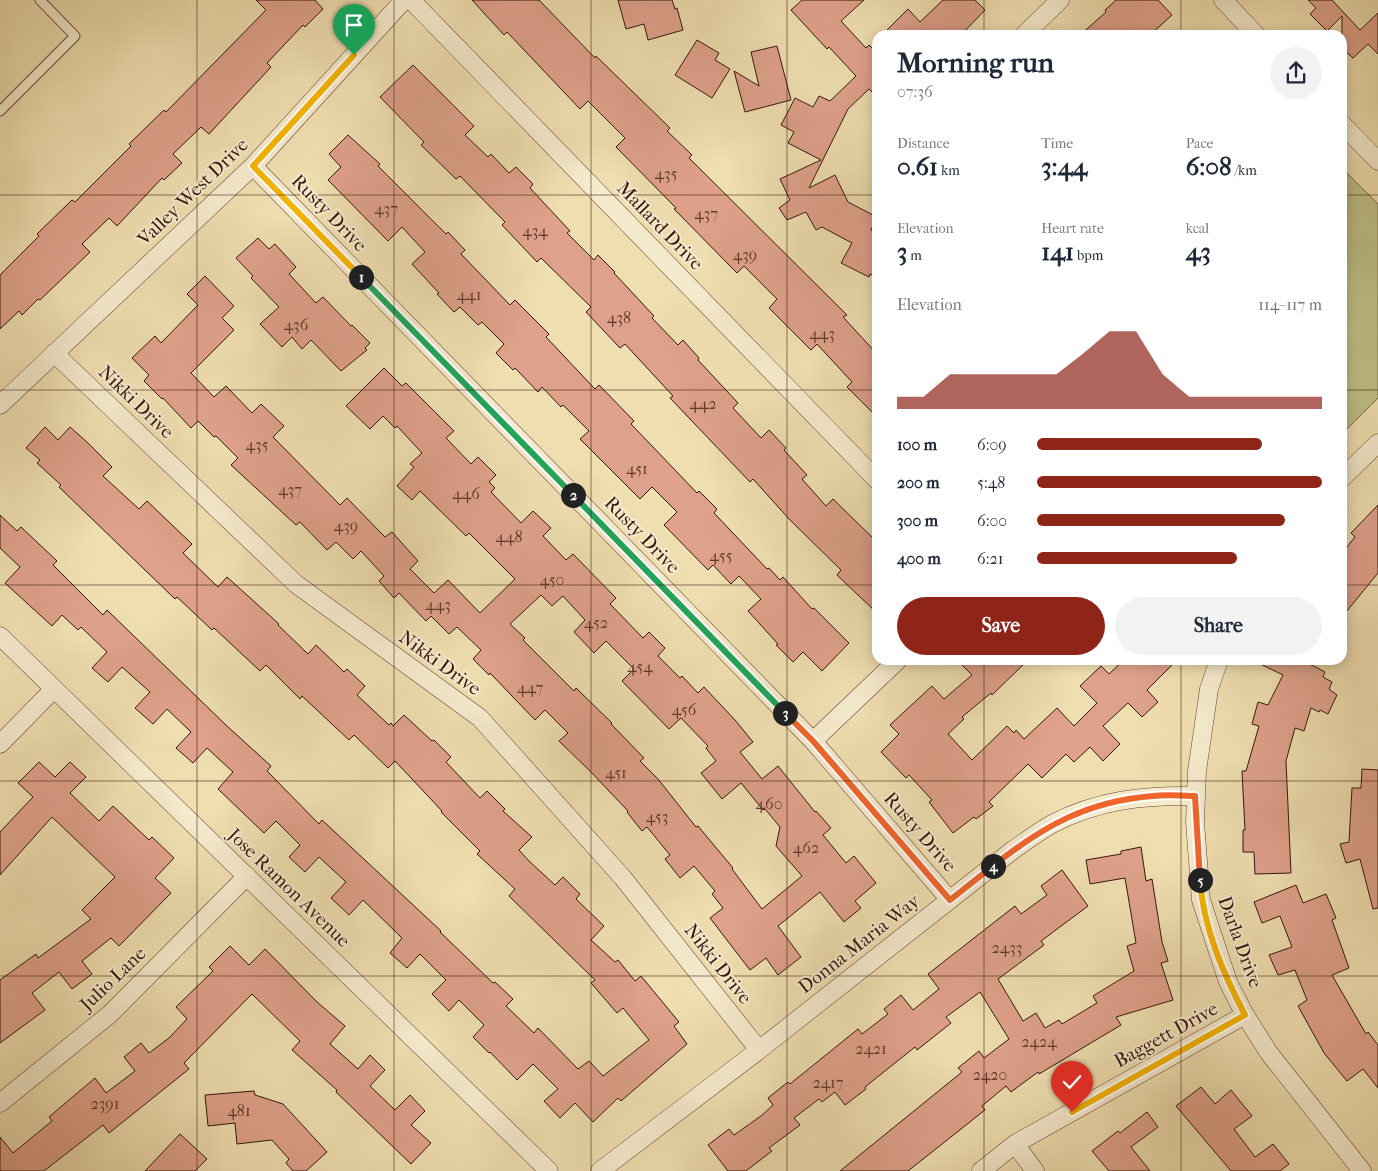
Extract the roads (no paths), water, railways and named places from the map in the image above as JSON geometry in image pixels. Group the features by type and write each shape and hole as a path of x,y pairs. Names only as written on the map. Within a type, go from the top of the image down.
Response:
{"street":[{"name":"Valley West Drive","path":"0,405 253,166 404,0"},
{"name":"Mallard Drive","path":"411,0 872,475"},
{"path":"1029,30 1060,0"},
{"path":"1223,0 1251,30"},
{"path":"1347,129 1378,161"},
{"name":"Rusty Drive","path":"253,166 813,741 950,900"},
{"name":"Nikki Drive","path":"54,353 296,584 480,718 623,878 759,1050"},
{"path":"1347,473 1378,443"},
{"name":"Jose Ramon Avenue","path":"0,636 53,690 247,876 549,1171"},
{"path":"813,741 893,665"},
{"name":"Darla Drive","path":"1217,665 1209,689 1195,796 1201,900 1228,982 1245,1015 1269,1053 1362,1171"},
{"path":"0,744 53,690"},
{"name":"Donna Maria Way","path":"600,1171 759,1050 1032,837 1051,825 1073,814 1134,798 1195,796"},
{"name":"Julio Lane","path":"0,1103 110,1014 247,876"},
{"name":"Baggett Drive","path":"981,1171 1015,1144 1245,1015"},
{"path":"1015,1144 1035,1171"}],"lane":[{"path":"0,111 75,36 40,0"}]}
